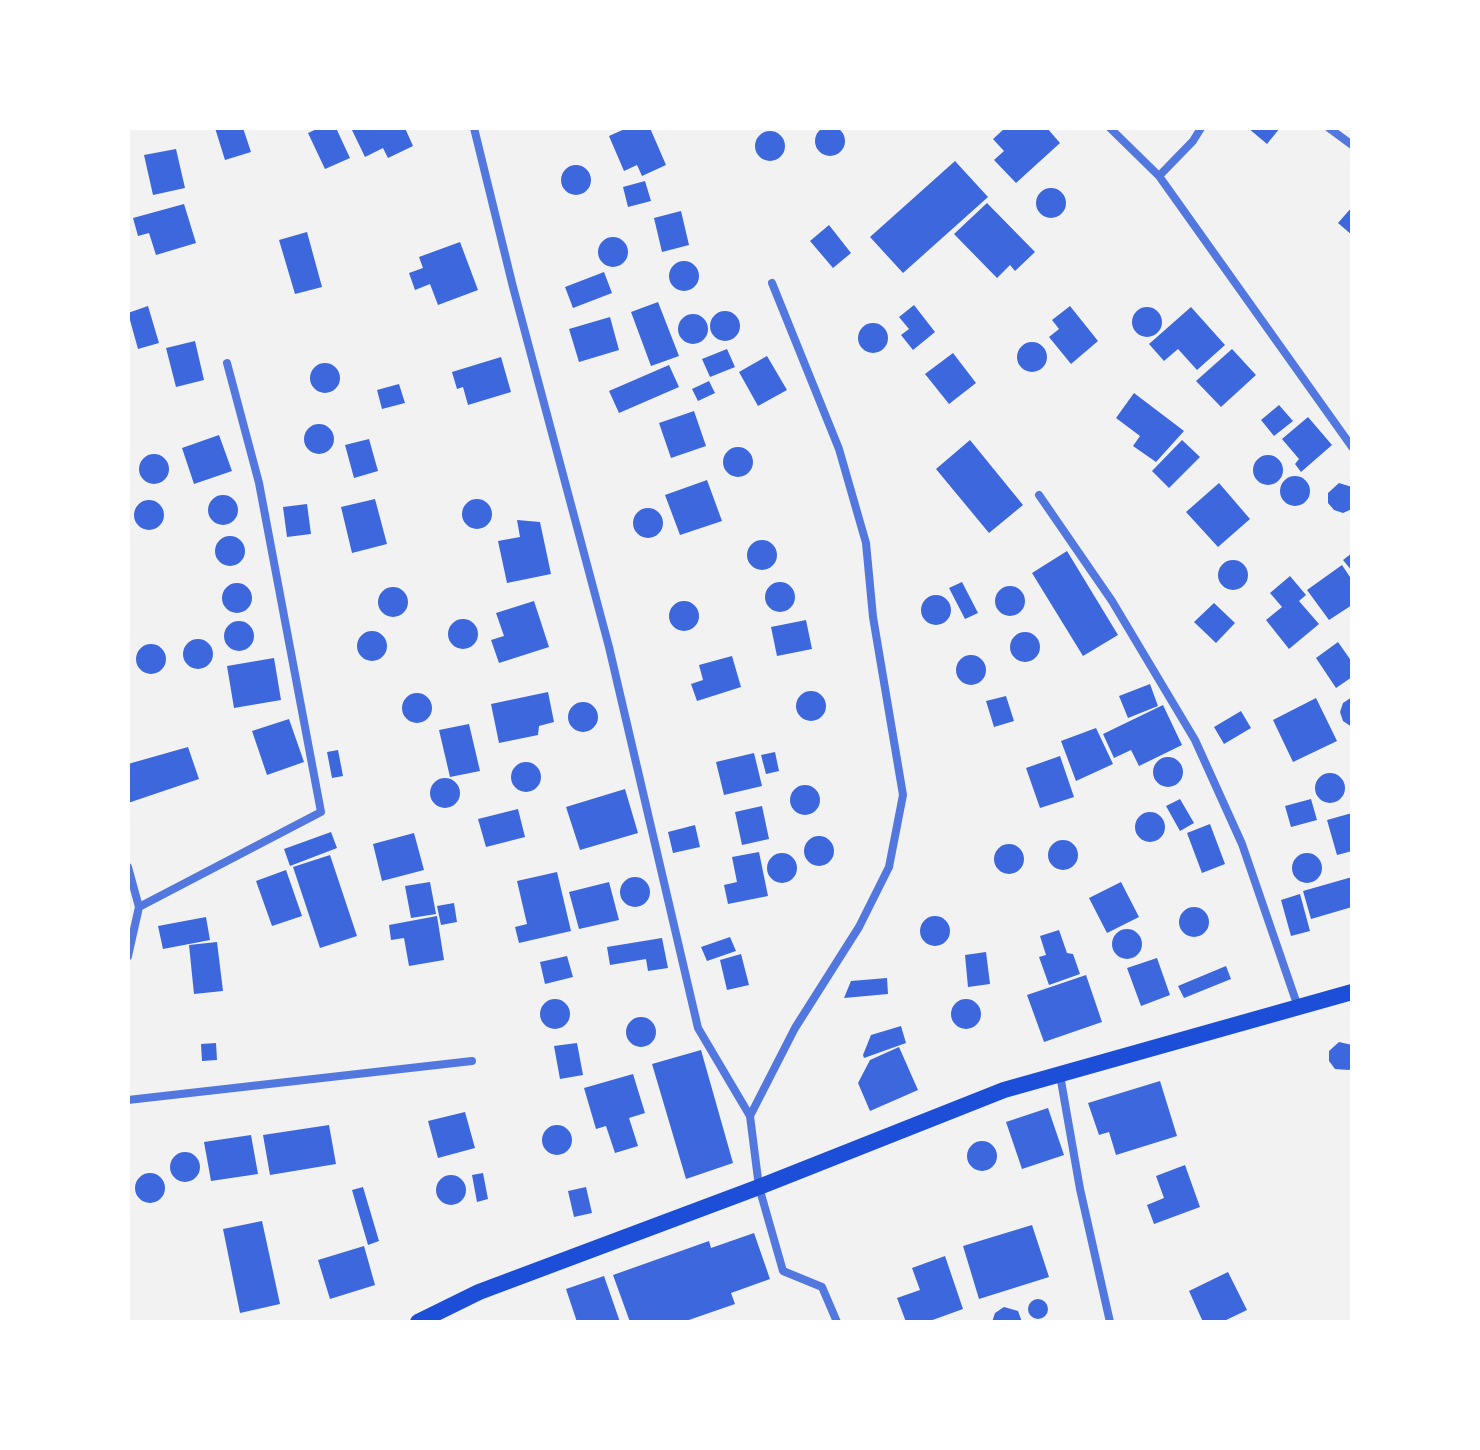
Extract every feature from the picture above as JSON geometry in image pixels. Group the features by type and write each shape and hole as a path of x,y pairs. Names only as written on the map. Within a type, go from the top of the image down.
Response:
{"main road":[{"path":"418,1322 479,1292 759,1187 1004,1090 1352,992"}],"street":[{"path":"474,128 609,647 698,1028 750,1116 759,1187 783,1271 822,1287 837,1322"},
{"path":"1110,128 1159,176 1352,447"},
{"path":"1159,176 1193,141 1201,128"},
{"path":"1329,128 1352,145"},
{"path":"750,1116 795,1028 859,927 889,867 903,795 873,617 866,543 839,449 772,283"},
{"path":"139,907 321,812 259,483 227,363"},
{"path":"1039,495 1112,601 1195,740 1242,844 1298,1008"},
{"path":"128,867 139,907 128,956"},
{"path":"128,1100 472,1061"},
{"path":"1060,1075 1080,1189 1110,1322"}],"building":[{"path":"830,126 840,131 845,141 840,151 830,156 820,151 815,141 820,131"},
{"path":"215,128 243,128 251,152 225,160"},
{"path":"319,128 336,128 350,158 325,169 308,133"},
{"path":"351,128 405,128 413,146 388,158 383,148 365,157"},
{"path":"627,128 650,128 666,165 642,176 637,165 624,171 609,136"},
{"path":"1005,128 1047,128 1060,143 1016,183 994,160 1004,151 993,139"},
{"path":"1248,128 1280,128 1267,144"},
{"path":"770,131 781,135 785,146 781,157 770,161 759,157 755,146 759,135"},
{"path":"176,149 185,188 153,195 144,155"},
{"path":"955,161 988,197 903,273 870,237"},
{"path":"576,165 587,169 591,180 587,191 576,195 565,191 561,180 565,169"},
{"path":"645,181 651,201 628,207 623,187"},
{"path":"1051,188 1057,189 1065,197 1065,209 1057,217 1051,218 1045,217 1037,209 1036,203 1037,197 1045,189"},
{"path":"987,203 1035,252 1015,271 1010,265 997,278 954,234"},
{"path":"184,204 196,243 156,255 149,233 138,236 133,218"},
{"path":"1352,207 1352,235 1338,223"},
{"path":"681,211 689,245 662,252 654,218"},
{"path":"829,225 851,253 833,268 810,241"},
{"path":"307,232 322,287 295,294 279,240"},
{"path":"613,237 624,241 628,252 624,263 613,267 602,263 598,252 602,241"},
{"path":"460,242 478,290 438,305 430,284 415,290 409,273 423,268 419,257"},
{"path":"684,261 695,265 699,276 695,287 684,291 673,287 669,276 673,265"},
{"path":"604,272 612,293 573,308 565,287"},
{"path":"658,302 679,356 651,366 631,312"},
{"path":"914,305 935,332 913,350 901,335 909,329 899,317"},
{"path":"148,306 159,343 138,349 128,313"},
{"path":"1070,306 1098,341 1071,364 1049,337 1059,329 1052,320"},
{"path":"1147,307 1158,311 1162,322 1158,333 1147,337 1136,333 1132,322 1136,311"},
{"path":"1191,307 1225,345 1197,370 1178,349 1164,361 1149,344"},
{"path":"725,311 736,315 740,326 736,337 725,341 714,337 710,326 714,315"},
{"path":"693,314 704,318 708,329 704,340 693,344 682,340 678,329 682,318"},
{"path":"610,317 619,350 579,362 569,329"},
{"path":"873,323 884,327 888,338 884,349 873,353 862,349 858,338 862,327"},
{"path":"195,341 204,380 176,387 166,348"},
{"path":"1032,342 1043,346 1047,357 1043,368 1032,372 1021,368 1017,357 1021,346"},
{"path":"727,349 735,367 710,377 702,359"},
{"path":"1232,349 1256,375 1221,407 1196,381"},
{"path":"953,353 976,383 949,404 925,374"},
{"path":"767,356 787,390 758,406 739,372"},
{"path":"501,357 511,392 468,405 463,387 457,389 452,372"},
{"path":"325,363 336,367 340,378 336,389 325,393 314,389 310,378 314,367"},
{"path":"669,365 679,387 619,413 609,391"},
{"path":"709,381 715,393 698,401 692,389"},
{"path":"399,384 405,403 382,409 377,390"},
{"path":"1134,393 1184,431 1156,462 1133,446 1140,436 1116,418"},
{"path":"1279,405 1293,421 1274,436 1261,420"},
{"path":"694,411 706,446 671,458 659,423"},
{"path":"1308,417 1332,445 1301,472 1295,464 1299,459 1282,439"},
{"path":"319,424 325,425 333,433 333,445 325,453 319,454 313,453 305,445 304,439 305,433 313,425"},
{"path":"219,435 232,471 194,484 182,448"},
{"path":"369,439 378,471 354,478 345,445"},
{"path":"970,440 1023,505 989,533 936,469"},
{"path":"1182,440 1200,457 1169,488 1152,471"},
{"path":"738,447 749,451 753,462 749,473 738,477 727,473 723,462 727,451"},
{"path":"154,454 165,458 169,469 165,480 154,484 143,480 139,469 143,458"},
{"path":"1268,455 1279,459 1283,470 1279,481 1268,485 1257,481 1253,470 1257,459"},
{"path":"1295,476 1306,480 1310,491 1306,502 1295,506 1284,502 1280,491 1284,480"},
{"path":"707,480 722,521 680,535 665,495"},
{"path":"1219,483 1250,519 1218,547 1186,512"},
{"path":"1339,483 1352,487 1352,509 1343,513 1334,510 1328,503 1328,493"},
{"path":"223,495 234,499 238,510 234,521 223,525 212,521 208,510 212,499"},
{"path":"375,499 387,544 352,553 341,507"},
{"path":"477,499 488,503 492,514 488,525 477,529 466,525 462,514 466,503"},
{"path":"149,500 155,501 163,509 163,521 155,529 149,530 143,529 135,521 134,515 135,509 143,501"},
{"path":"307,504 311,534 287,537 283,507"},
{"path":"648,508 659,512 663,523 659,534 648,538 637,534 633,523 637,512"},
{"path":"517,520 540,522 551,574 507,583 498,541 520,537"},
{"path":"230,536 236,537 244,545 244,557 236,565 230,566 224,565 216,557 215,551 216,545 224,537"},
{"path":"762,540 773,544 777,555 773,566 762,570 751,566 747,555 751,544"},
{"path":"1067,551 1118,635 1083,656 1032,573"},
{"path":"1352,553 1352,571 1343,560"},
{"path":"1233,560 1239,561 1247,569 1247,581 1239,589 1233,590 1227,589 1219,581 1218,575 1219,569 1227,561"},
{"path":"1342,565 1352,580 1352,605 1329,620 1307,590"},
{"path":"1290,576 1306,595 1299,601 1319,624 1289,649 1266,620 1282,607 1270,593"},
{"path":"780,582 791,586 795,597 791,608 780,612 769,608 765,597 769,586"},
{"path":"962,582 978,613 965,619 949,588"},
{"path":"237,583 248,587 252,598 248,609 237,613 226,609 222,598 226,587"},
{"path":"1010,586 1016,587 1024,595 1024,607 1016,615 1010,616 1004,615 996,607 995,601 996,595 1004,587"},
{"path":"393,587 404,591 408,602 404,613 393,617 382,613 378,602 382,591"},
{"path":"936,595 947,599 951,610 947,621 936,625 925,621 921,610 925,599"},
{"path":"534,601 549,647 499,663 491,640 504,636 496,613"},
{"path":"684,601 695,605 699,616 695,627 684,631 673,627 669,616 673,605"},
{"path":"1214,603 1235,623 1216,643 1194,622"},
{"path":"463,619 474,623 478,634 474,645 463,649 452,645 448,634 452,623"},
{"path":"806,620 812,649 777,656 771,627"},
{"path":"239,621 250,625 254,636 250,647 239,651 228,647 224,636 228,625"},
{"path":"372,631 378,632 386,640 386,652 378,660 372,661 366,660 358,652 357,646 358,640 366,632"},
{"path":"1025,632 1036,636 1040,647 1036,658 1025,662 1014,658 1010,647 1014,636"},
{"path":"198,639 204,640 212,648 212,660 204,668 198,669 192,668 184,660 183,654 184,648 192,640"},
{"path":"1338,642 1352,662 1352,677 1336,688 1316,658"},
{"path":"151,644 162,648 166,659 162,670 151,674 140,670 136,659 140,648"},
{"path":"971,655 977,656 985,664 985,676 977,684 971,685 965,684 957,676 956,670 957,664 965,656"},
{"path":"732,656 741,687 697,701 691,684 703,680 699,665"},
{"path":"274,658 281,700 234,708 227,666"},
{"path":"1150,684 1158,706 1128,718 1119,696"},
{"path":"811,691 817,692 825,700 825,712 817,720 811,721 805,720 797,712 796,706 797,700 805,692"},
{"path":"548,692 554,722 539,726 538,735 499,743 491,704"},
{"path":"417,693 428,697 432,708 428,719 417,723 406,719 402,708 406,697"},
{"path":"1006,696 1014,721 994,727 986,701"},
{"path":"1352,697 1352,727 1343,721 1340,712 1343,703"},
{"path":"1316,698 1337,741 1293,762 1273,720"},
{"path":"583,702 594,706 598,717 594,728 583,732 572,728 568,717 572,706"},
{"path":"1163,705 1182,745 1139,766 1131,750 1114,758 1103,734"},
{"path":"1241,711 1251,728 1224,744 1214,727"},
{"path":"289,719 304,762 267,775 252,731"},
{"path":"469,724 480,771 450,777 439,730"},
{"path":"1096,728 1113,764 1076,781 1061,741"},
{"path":"188,747 199,779 128,803 128,764"},
{"path":"338,750 343,776 332,778 327,752"},
{"path":"775,752 779,771 766,774 761,755"},
{"path":"754,753 762,786 724,795 716,762"},
{"path":"1060,756 1074,797 1040,808 1026,768"},
{"path":"1168,757 1174,758 1182,766 1182,778 1174,786 1168,787 1162,786 1154,778 1153,772 1154,766 1162,758"},
{"path":"526,762 537,766 541,777 537,788 526,792 515,788 511,777 515,766"},
{"path":"1330,773 1336,774 1344,782 1344,794 1336,802 1330,803 1324,802 1316,794 1315,788 1316,782 1324,774"},
{"path":"445,778 456,782 460,793 456,804 445,808 434,804 430,793 434,782"},
{"path":"805,785 816,789 820,800 816,811 805,815 794,811 790,800 794,789"},
{"path":"625,789 638,833 580,850 566,807"},
{"path":"1180,799 1194,823 1180,831 1166,806"},
{"path":"1311,799 1317,820 1291,827 1285,806"},
{"path":"762,806 769,839 742,845 735,812"},
{"path":"518,809 525,837 486,847 478,819"},
{"path":"1150,812 1161,816 1165,827 1161,838 1150,842 1139,838 1135,827 1139,816"},
{"path":"1352,813 1352,851 1337,855 1327,820"},
{"path":"1210,824 1225,864 1202,873 1187,833"},
{"path":"695,825 700,847 673,853 668,832"},
{"path":"331,832 337,848 290,866 284,849"},
{"path":"414,833 424,870 382,881 373,844"},
{"path":"819,836 830,840 834,851 830,862 819,866 808,862 804,851 808,840"},
{"path":"1063,840 1069,841 1077,849 1077,861 1069,869 1063,870 1057,869 1049,861 1048,855 1049,849 1057,841"},
{"path":"1009,844 1020,848 1024,859 1020,870 1009,874 998,870 994,859 998,848"},
{"path":"759,852 768,896 728,904 724,885 737,882 732,857"},
{"path":"782,853 788,854 796,862 796,874 788,882 782,883 776,882 768,874 767,868 768,862 776,854"},
{"path":"1307,853 1318,857 1322,868 1318,879 1307,883 1296,879 1292,868 1296,857"},
{"path":"330,855 357,936 320,948 293,867"},
{"path":"286,870 302,916 272,926 256,881"},
{"path":"557,872 571,931 519,943 515,927 527,924 517,881"},
{"path":"635,877 646,881 650,892 646,903 635,907 624,903 620,892 624,881"},
{"path":"1352,877 1352,907 1311,919 1303,891"},
{"path":"430,882 436,914 411,918 405,886"},
{"path":"609,882 619,920 579,929 569,892"},
{"path":"1121,882 1139,917 1107,933 1089,898"},
{"path":"1300,894 1310,931 1291,936 1281,900"},
{"path":"454,903 457,922 441,925 437,906"},
{"path":"1194,907 1205,911 1209,922 1205,933 1194,937 1183,933 1179,922 1183,911"},
{"path":"437,916 444,960 409,966 404,938 391,940 389,925"},
{"path":"935,916 946,920 950,931 946,942 935,946 924,942 920,931 924,920"},
{"path":"206,917 210,940 163,949 158,926"},
{"path":"1127,929 1138,933 1142,944 1138,955 1127,959 1116,955 1112,944 1116,933"},
{"path":"1059,930 1067,953 1073,954 1080,974 1049,985 1039,957 1046,955 1040,936"},
{"path":"730,937 736,951 707,961 701,947"},
{"path":"662,938 668,968 648,971 646,959 610,965 607,947"},
{"path":"217,942 223,991 194,994 189,945"},
{"path":"986,952 990,984 968,987 965,955"},
{"path":"741,954 749,985 727,990 720,960"},
{"path":"567,956 573,977 545,984 540,962"},
{"path":"1157,958 1170,995 1141,1006 1127,968"},
{"path":"1226,966 1231,979 1184,998 1178,986"},
{"path":"1086,975 1102,1022 1044,1042 1027,995"},
{"path":"887,978 888,994 844,998 851,981"},
{"path":"555,999 561,1000 569,1008 569,1020 561,1028 555,1029 549,1028 541,1020 540,1014 541,1008 549,1000"},
{"path":"966,999 977,1003 981,1014 977,1025 966,1029 955,1025 951,1014 955,1003"},
{"path":"641,1017 652,1021 656,1032 652,1043 641,1047 630,1043 626,1032 630,1021"},
{"path":"901,1026 906,1043 864,1058 871,1035"},
{"path":"1339,1042 1352,1045 1352,1068 1349,1070 1335,1069 1329,1061 1329,1051"},
{"path":"216,1043 217,1060 202,1061 201,1044"},
{"path":"577,1043 583,1075 560,1079 554,1046"},
{"path":"899,1047 918,1090 870,1111 858,1083 870,1060"},
{"path":"701,1050 733,1163 686,1179 652,1064"},
{"path":"633,1074 645,1113 629,1118 638,1146 615,1153 606,1126 596,1129 584,1088"},
{"path":"1160,1081 1177,1136 1116,1155 1109,1132 1099,1135 1088,1103"},
{"path":"1048,1108 1064,1155 1022,1169 1006,1122"},
{"path":"465,1112 475,1148 438,1158 428,1121"},
{"path":"329,1125 336,1164 270,1175 263,1135"},
{"path":"557,1125 568,1129 572,1140 568,1151 557,1155 546,1151 542,1140 546,1129"},
{"path":"251,1135 258,1174 211,1181 204,1142"},
{"path":"982,1141 988,1142 996,1150 996,1162 988,1170 982,1171 976,1170 968,1162 967,1156 968,1150 976,1142"},
{"path":"185,1152 196,1156 200,1167 196,1178 185,1182 174,1178 170,1167 174,1156"},
{"path":"1185,1165 1200,1207 1154,1224 1147,1205 1164,1198 1156,1176"},
{"path":"150,1173 156,1174 164,1182 164,1194 156,1202 150,1203 144,1202 136,1194 135,1188 136,1182 144,1174"},
{"path":"483,1173 488,1199 477,1202 472,1175"},
{"path":"451,1175 462,1179 466,1190 462,1201 451,1205 440,1201 436,1190 440,1179"},
{"path":"363,1187 379,1241 368,1245 352,1190"},
{"path":"586,1187 592,1213 574,1217 568,1191"},
{"path":"262,1221 280,1304 240,1313 223,1229"},
{"path":"1032,1225 1049,1277 979,1299 963,1246"},
{"path":"754,1233 770,1279 731,1293 735,1304 683,1322 630,1322 613,1275 709,1241 711,1248"},
{"path":"364,1246 375,1285 330,1299 318,1260"},
{"path":"945,1256 963,1309 927,1322 906,1322 897,1298 920,1290 912,1268"},
{"path":"1228,1272 1247,1310 1222,1322 1203,1322 1189,1291"},
{"path":"604,1276 620,1322 577,1322 566,1289"},
{"path":"1038,1299 1045,1302 1048,1309 1045,1316 1038,1319 1031,1316 1028,1309 1031,1302"},
{"path":"1004,1307 1018,1311 1022,1322 992,1322 995,1313"}]}
